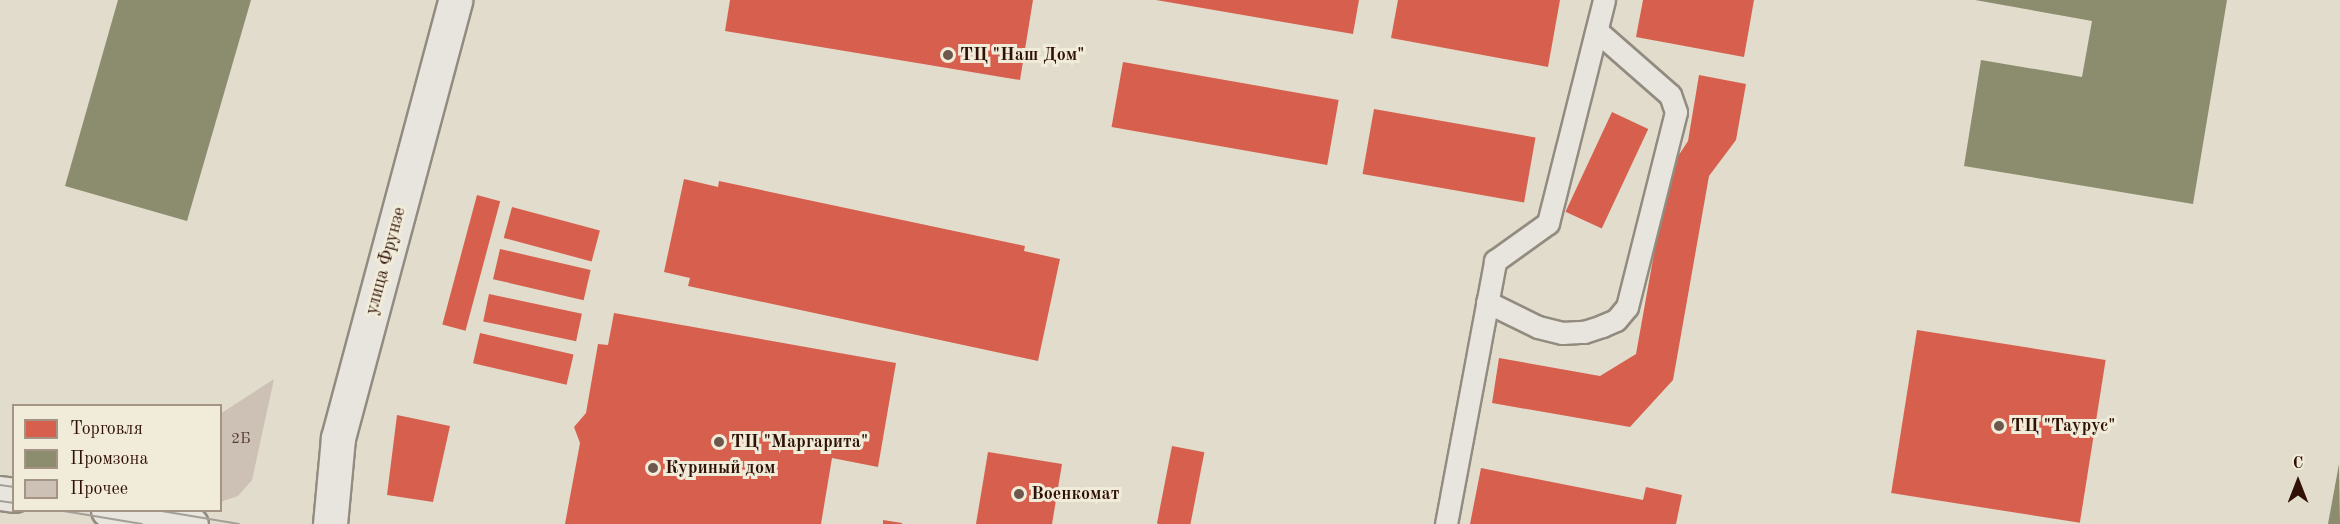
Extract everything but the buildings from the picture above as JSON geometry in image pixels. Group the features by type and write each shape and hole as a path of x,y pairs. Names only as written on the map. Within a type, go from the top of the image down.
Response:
{"street":[{"name":"улица Фрунзе","path":"330,524 338,438 455,0"},
{"path":"120,512 191,524"}],"lane":[{"path":"1446,524 1495,261 1548,223 1598,32 1604,0"},
{"path":"1487,303 1538,327 1562,333 1584,332 1602,326 1616,320 1627,307 1676,112 1670,95 1598,32"}],"tram line":[{"path":"0,485 12,487"},
{"path":"0,501 12,503"},
{"path":"70,512 142,524"},
{"path":"168,512 239,524"}],"place":[{"name":"ТЦ \"Наш Дом\"","path":"948,55"},
{"name":"ТЦ \"Таурус\"","path":"1999,426"},
{"name":"ТЦ \"Маргарита\"","path":"719,442"},
{"name":"Куриный дом","path":"653,468"},
{"name":"Военкомат","path":"1019,494"}]}
